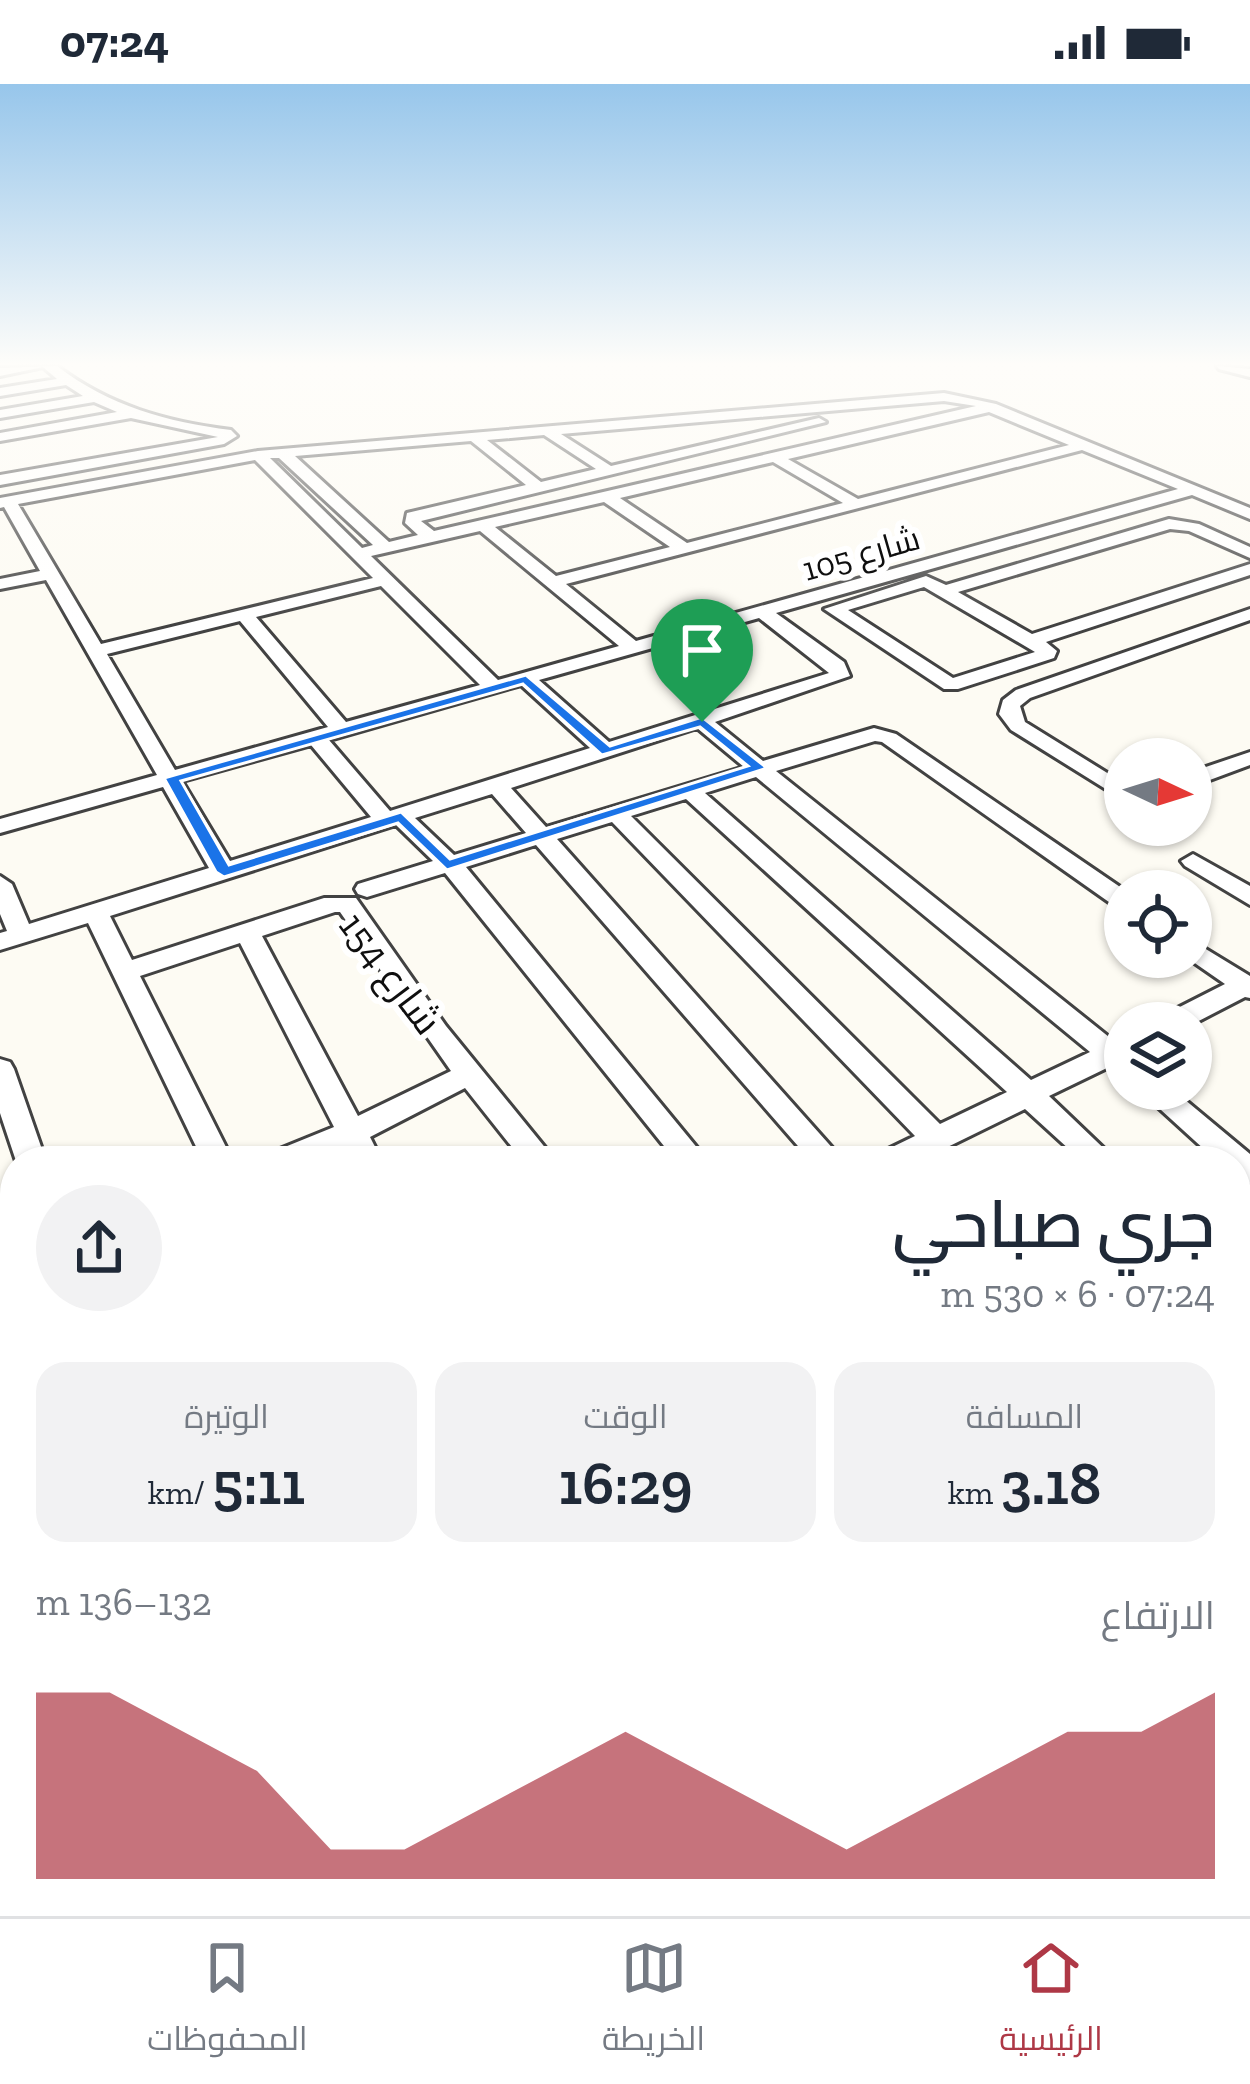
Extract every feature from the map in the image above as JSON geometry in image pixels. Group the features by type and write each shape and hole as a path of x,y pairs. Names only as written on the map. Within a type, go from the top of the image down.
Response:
{"street":[{"path":"0,480 154,451"},
{"path":"224,872 97,651 4,503 258,455 311,451"},
{"path":"493,451 537,486"},
{"path":"579,451 607,470"},
{"path":"764,451 857,505"},
{"path":"358,554 805,451"},
{"path":"553,582 1060,451"},
{"path":"1101,451 1250,514"},
{"path":"430,537 413,523 413,516 691,452"},
{"path":"284,454 385,548"},
{"path":"258,455 495,688"},
{"path":"87,465 100,484"},
{"path":"563,480 685,549"},
{"name":"شارع 105","path":"0,826 1193,490"},
{"path":"944,591 1164,524 1193,527 1250,553"},
{"path":"483,525 634,649"},
{"path":"1031,641 1250,569"},
{"path":"0,584 51,574"},
{"path":"97,651 385,580"},
{"path":"922,582 1031,641 1047,654 951,686 833,609 922,582"},
{"path":"0,884 10,938 839,676 837,666 763,612"},
{"path":"1104,781 1018,726 1009,714 1010,704 1023,694 1250,614"},
{"path":"244,615 342,731"},
{"path":"526,679 608,752"},
{"path":"702,722 1104,1042"},
{"path":"367,889 863,735 889,738 1104,887"},
{"path":"316,738 394,819 470,884 681,1146"},
{"path":"1212,772 1250,758"},
{"path":"497,787 816,1146"},
{"path":"689,790 1085,1146"},
{"path":"616,813 939,1146"},
{"path":"1192,861 1250,897"},
{"name":"شارع 154","path":"125,972 333,904 347,904 436,1033 530,1146"},
{"path":"97,913 211,1146"},
{"path":"248,931 359,1146"},
{"path":"1207,1002 1244,980 1212,961"},
{"path":"942,1146 1027,1094 1104,1062"},
{"path":"0,1069 27,1146"},
{"path":"318,1146 471,1073"},
{"path":"1178,1110 1220,1146"}],"route":[{"path":"526,679 608,752 702,722 759,768 447,865 401,817 224,872 172,778 526,679"}]}
